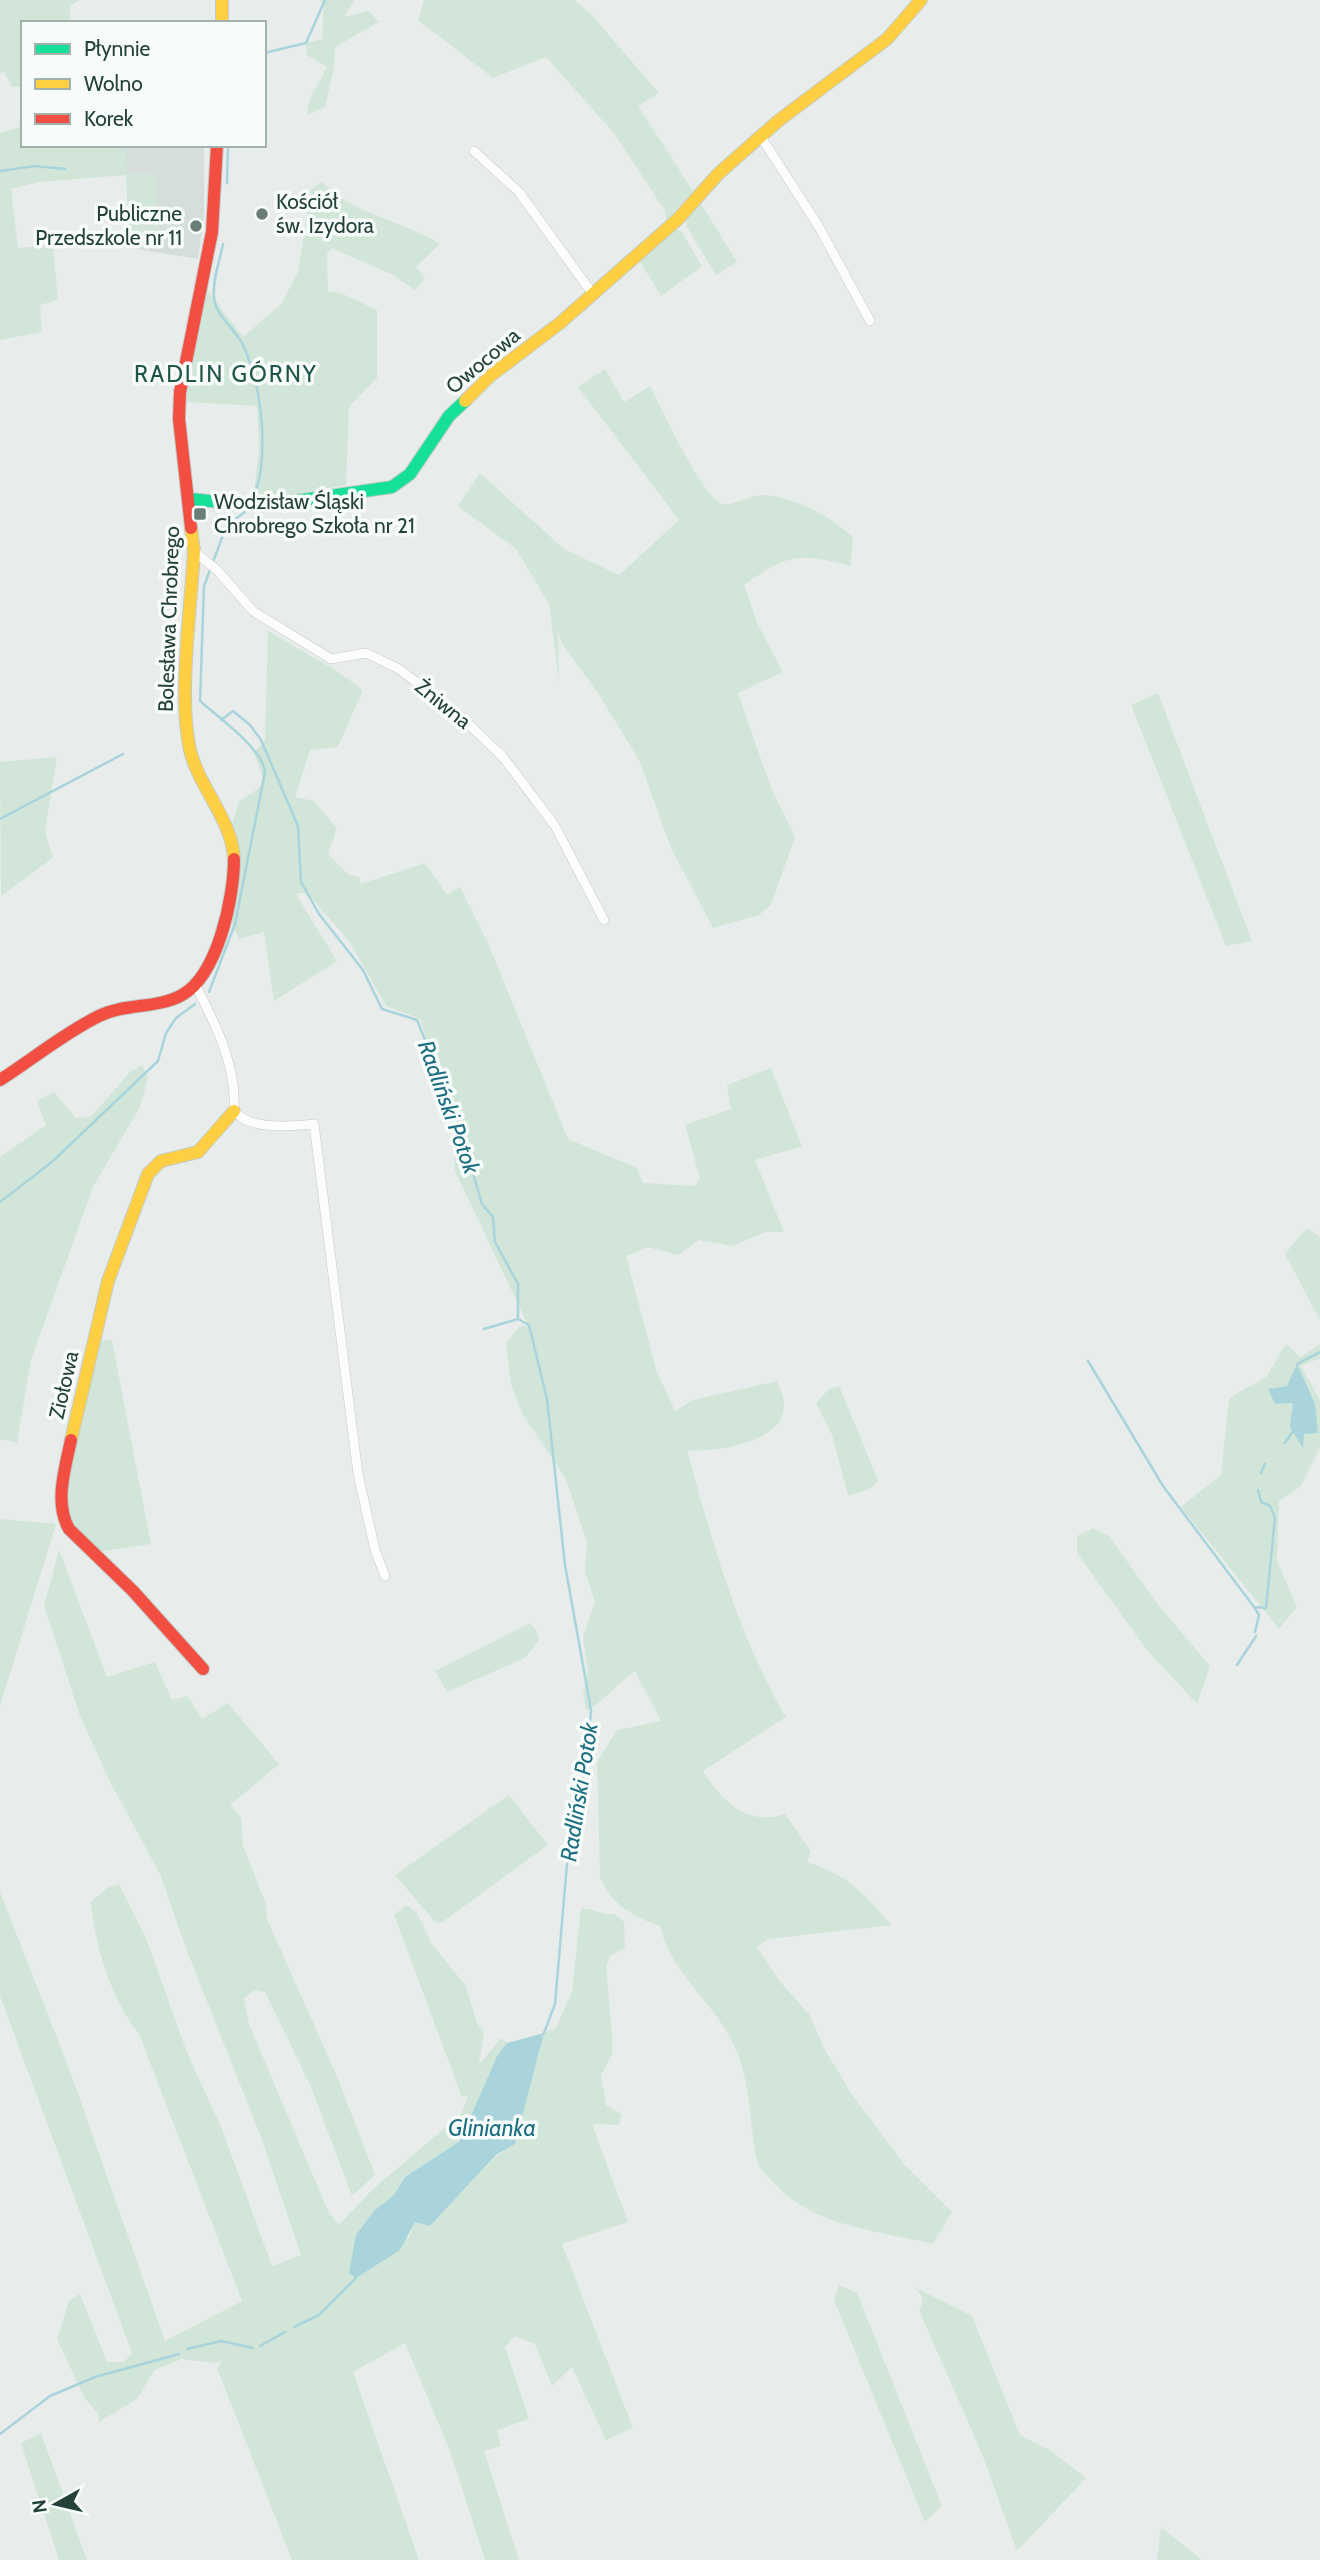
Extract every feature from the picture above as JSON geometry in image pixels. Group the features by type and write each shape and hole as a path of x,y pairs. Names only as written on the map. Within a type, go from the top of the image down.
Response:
{"street":[{"path":"222,0 222,21"},
{"name":"Owocowa","path":"190,499 261,506 392,486 411,474 449,416 465,400 678,219 718,174 761,137 887,39 920,0"},
{"path":"761,137 819,227 870,321"},
{"name":"Bolesława Chrobrego","path":"196,986 208,968 219,936 234,869 231,839 199,776 188,746 185,720 194,551 179,419 180,393 212,232 217,147"},
{"path":"474,151 519,192 592,293"},
{"name":"Żniwna","path":"194,551 218,572 253,611 331,659 366,653 399,669 458,714 503,757 555,827 604,920"},
{"path":"0,1080 99,1016 118,1008 169,999 196,986 231,1066 235,1089 234,1111 239,1116 265,1124 314,1124 358,1474 375,1550 385,1576"},
{"name":"Ziołowa","path":"203,1669 133,1591 69,1529 62,1517 62,1480 108,1281 148,1174 161,1161 191,1157 198,1152 234,1111"}],"shaded area":[{"path":"125,147 204,147 204,215 198,259 130,248"}],"green space":[{"path":"0,0 80,0 70,6 70,21 21,21 21,87 12,87 4,72 0,73"},
{"path":"320,0 355,0 344,17 369,11 379,22 335,47 334,68 325,107 307,115 309,101 327,67 307,55 306,43 322,39 324,4"},
{"path":"424,0 574,0 589,12 659,93 638,106 693,191 666,221 665,211 613,132 546,57 493,78 418,20"},
{"path":"21,127 21,147 125,147 127,174 156,174 158,236 129,237 126,175 40,182 11,189 18,248 53,245 58,300 40,305 42,332 0,340 0,133"},
{"path":"322,182 333,192 362,209 440,244 416,267 425,278 415,290 393,275 332,248 327,254 328,291 341,293 377,310 377,378 349,407 346,485 258,501 258,480 253,502 259,449 257,406 187,402 187,365 206,289 243,337 281,304 298,272 311,189"},
{"path":"698,199 737,262 716,275 687,227 685,217"},
{"path":"672,229 681,231 702,266 661,296 639,260"},
{"path":"605,369 624,402 650,386 692,467 720,503 729,504 761,495 787,499 833,521 853,537 851,566 818,559 794,559 784,561 744,585 758,625 783,672 738,693 771,788 795,837 771,905 759,915 713,928 671,848 640,762 598,693 562,644 558,631 559,681 549,604 516,549 458,506 480,473 564,549 619,575 679,520 578,387"},
{"path":"268,631 337,671 363,690 338,747 310,750 295,797 314,801 337,828 328,854 349,875 359,877 361,884 425,863 447,895 460,887 488,943 568,1139 637,1168 643,1183 695,1186 700,1179 685,1125 731,1109 727,1085 771,1068 802,1146 755,1160 784,1232 766,1232 732,1246 699,1240 678,1255 647,1247 626,1256 657,1372 675,1411 693,1400 777,1381 781,1393 783,1413 769,1432 726,1448 687,1450 740,1621 786,1717 703,1771 727,1801 747,1814 771,1817 785,1814 811,1851 807,1862 835,1873 855,1887 892,1925 768,1939 757,1947 782,1984 809,2014 824,2048 851,2093 904,2164 952,2212 933,2244 827,2218 789,2197 773,2182 757,2161 746,2083 730,2037 672,1956 660,1926 624,1908 610,1895 600,1877 597,1762 617,1730 661,1721 635,1671 587,1711 583,1696 588,1670 583,1637 595,1602 585,1572 587,1542 566,1479 523,1415 511,1385 506,1343 519,1327 528,1325 455,1171 453,1125 420,1019 386,1006 350,942 307,893 311,891 296,894 337,961 274,1001 264,932 239,939 230,920 240,873 237,843 231,828 239,802 259,788 263,778 254,753 265,740"},
{"path":"1158,693 1252,941 1226,946 1131,705"},
{"path":"57,757 45,832 53,858 1,896 0,762"},
{"path":"142,1065 148,1078 140,1107 93,1187 31,1360 17,1443 0,1439 0,1157 46,1125 37,1101 54,1092 76,1118 91,1117 130,1072"},
{"path":"1307,1228 1320,1237 1320,1320 1285,1254"},
{"path":"112,1340 151,1544 96,1552 67,1517 68,1480 98,1341"},
{"path":"1286,1344 1300,1357 1320,1344 1320,1358 1301,1366 1320,1400 1320,1448 1301,1486 1279,1501 1277,1561 1297,1607 1279,1629 1181,1507 1221,1475 1229,1398 1266,1377"},
{"path":"839,1386 878,1480 869,1489 848,1495 832,1435 816,1403 829,1389"},
{"path":"0,1519 56,1524 0,1706"},
{"path":"1093,1528 1109,1536 1156,1602 1210,1666 1197,1704 1147,1650 1077,1553 1077,1536"},
{"path":"59,1550 107,1677 155,1662 172,1700 188,1696 202,1719 228,1703 279,1764 230,1805 241,1818 243,1846 266,1904 267,1919 336,2074 375,2175 352,2196 311,2087 265,1992 255,1990 244,1999 249,2024 328,2211 339,2225 372,2190 461,2114 468,2096 462,2097 394,1915 406,1905 417,1913 432,1944 466,1986 477,2023 484,2032 479,2065 501,2038 507,2043 497,2056 460,2141 405,2177 395,2195 374,2211 408,2239 415,2222 430,2226 494,2158 515,2144 544,2033 556,2028 572,1991 581,1909 614,1914 624,1922 625,1948 610,1956 606,1967 612,2054 601,2076 606,2105 622,2114 619,2125 594,2124 593,2127 628,2222 562,2244 633,2428 606,2440 572,2367 552,2386 535,2344 515,2336 505,2347 529,2419 497,2430 501,2446 484,2451 519,2560 485,2560 450,2451 405,2343 353,2372 419,2560 292,2560 217,2368 222,2360 214,2363 182,2359 154,2370 137,2399 99,2422 99,2415 84,2397 57,2339 69,2301 80,2294 107,2362 124,2362 132,2353 0,1996 0,1892 70,2071 165,2341 242,2301 139,2034 120,2005 106,1972 96,1937 91,1902 107,1888 119,1884 146,1938 188,2055 222,2129 272,2266 301,2255 261,2137 187,1951 160,1874 111,1784 80,1716 44,1606"},
{"path":"530,1623 537,1631 539,1640 525,1658 447,1692 435,1671"},
{"path":"509,1795 548,1845 441,1923 435,1922 395,1875"},
{"path":"839,2285 857,2293 942,2506 925,2522 834,2300"},
{"path":"914,2287 972,2316 1020,2435 1051,2451 1086,2478 1017,2551 982,2454 919,2310 922,2297"},
{"path":"41,2433 87,2560 59,2560 21,2443"},
{"path":"1161,2527 1202,2560 1157,2560"}],"water":[{"path":"1297,1364 1315,1404 1318,1433 1304,1434 1303,1448 1290,1427 1293,1403 1275,1404 1268,1389 1287,1386"},
{"name":"Glinianka","path":"544,2033 515,2144 496,2155 430,2226 415,2222 400,2250 356,2278 349,2273 356,2235 374,2211 394,2195 405,2177 460,2141 497,2056 507,2043"}],"waterway":[{"name":"Radliński Potok","path":"266,53 306,43 325,0"},
{"name":"Radliński Potok","path":"227,183 228,147"},
{"path":"0,171 35,166 65,169"},
{"name":"Radliński Potok","path":"223,244 214,284 215,304 221,316 239,337 249,360 262,422 261,464 252,501"},
{"path":"209,992 235,924 265,772 257,753 200,701 204,586 226,527 247,510"},
{"name":"Radliński Potok","path":"221,720 233,711 250,725 261,740 298,826 301,882 319,914 363,970 382,1009 417,1020 459,1125 482,1204 493,1217 495,1242 518,1284 518,1319 529,1325 547,1399 565,1565 591,1710 587,1759 567,1864 555,2004 544,2033"},
{"path":"0,819 123,754"},
{"path":"0,1202 53,1161 158,1061 166,1033 176,1018 195,1004"},
{"path":"484,1329 518,1319"},
{"path":"1297,1364 1320,1352"},
{"path":"1088,1361 1163,1486 1254,1607"},
{"path":"1285,1443 1293,1431"},
{"path":"1261,1473 1265,1464"},
{"path":"1255,1632 1259,1615 1254,1607 1266,1608 1275,1518 1270,1506 1261,1502 1258,1490"},
{"path":"1237,1665 1256,1636"},
{"path":"294,2327 319,2315 356,2278"},
{"path":"260,2346 285,2332"},
{"path":"187,2349 221,2341 253,2348"},
{"path":"0,2434 50,2396 95,2377 179,2354"}],"traffic: fast":[{"path":"190,499 261,506 392,487 410,474 449,416 465,401"}],"traffic: slow":[{"path":"222,0 222,21"},
{"path":"465,401 490,376 560,323 678,219 718,174 778,121 887,39 921,0"},
{"path":"191,528 194,551 186,652 187,728 194,764 228,830 234,859"},
{"path":"71,1440 108,1281 148,1174 161,1161 198,1152 234,1111"}],"traffic: jam":[{"path":"191,528 179,419 180,392 212,232 217,147"},
{"path":"0,1080 61,1038 99,1016 119,1009 172,999 195,985 205,971 222,934 231,893 234,859"},
{"path":"71,1440 61,1497 69,1529 133,1591 203,1669"}],"place":[{"name":"Kościół św. Izydora","path":"262,214"},
{"name":"Publiczne Przedszkole nr 11","path":"196,226"},
{"name":"Wodzisław Śląski Chrobrego Szkoła nr 21","path":"200,514"}],"district":[{"name":"RADLIN GÓRNY","path":"226,374"}]}
